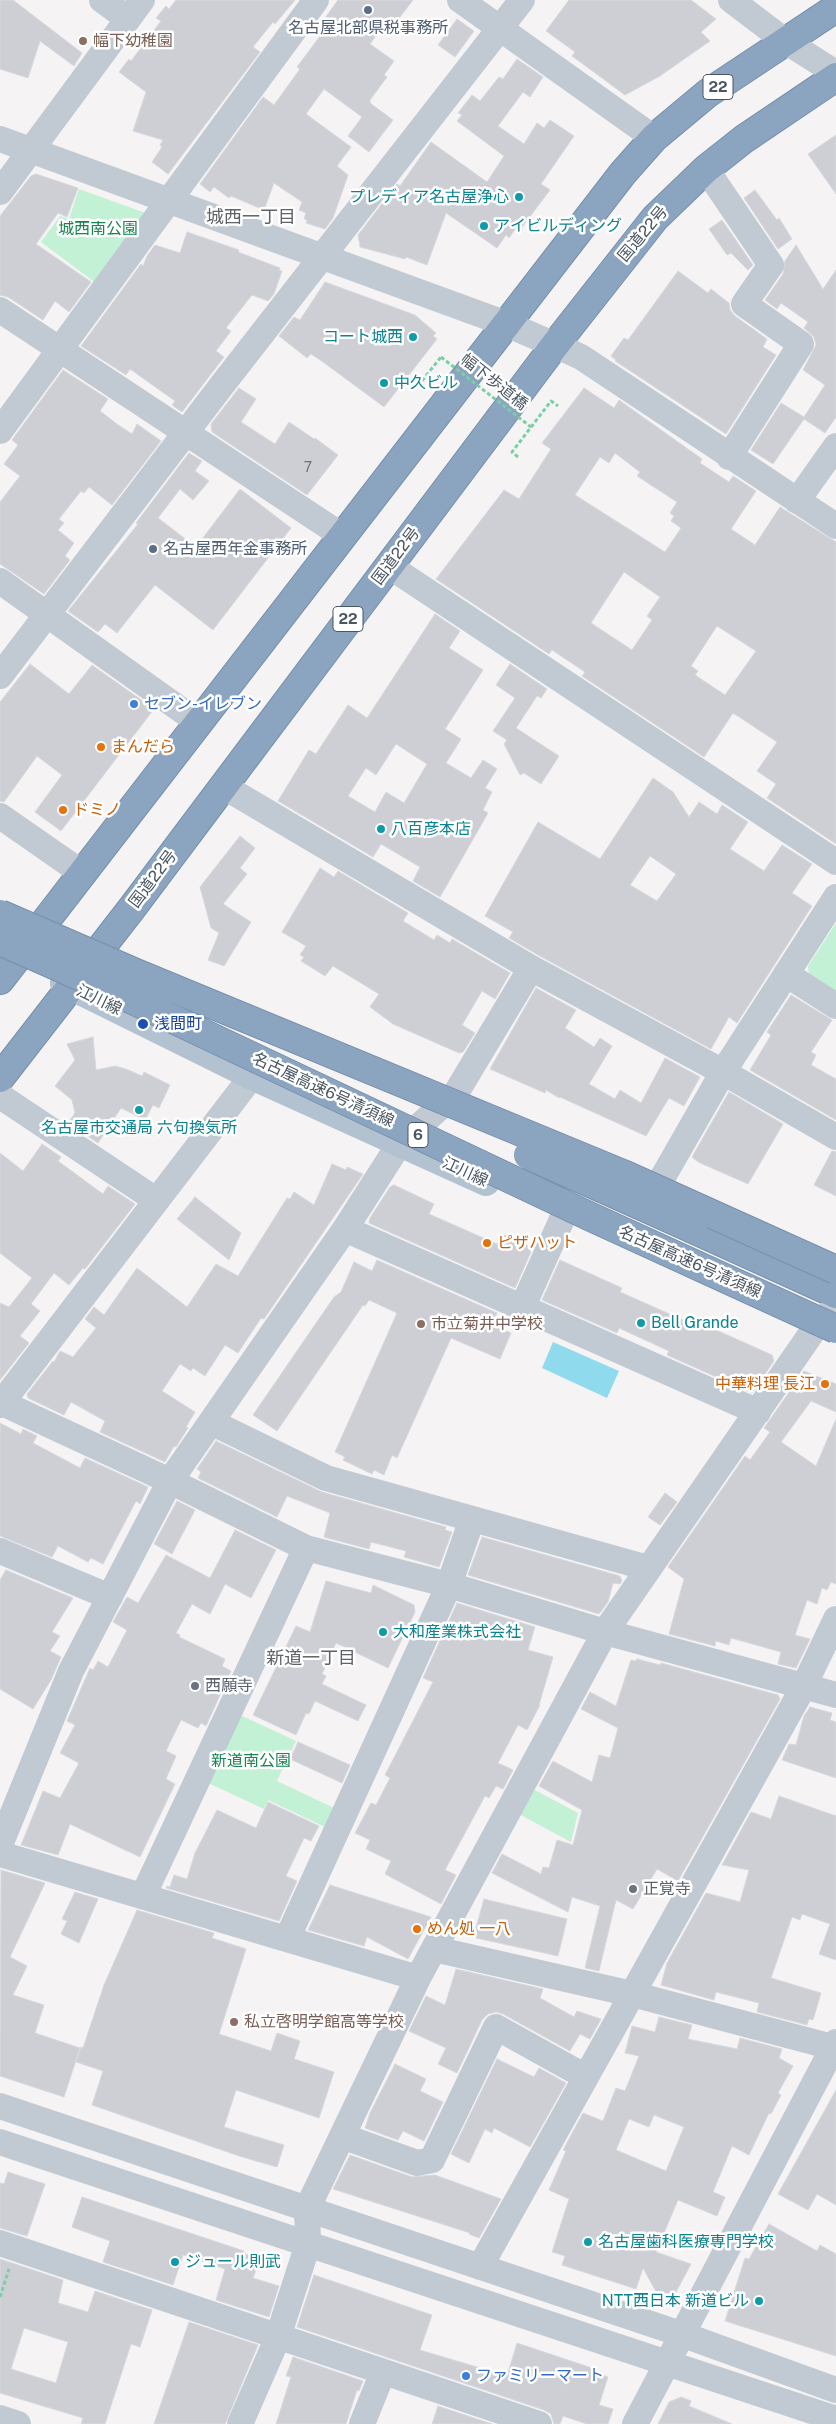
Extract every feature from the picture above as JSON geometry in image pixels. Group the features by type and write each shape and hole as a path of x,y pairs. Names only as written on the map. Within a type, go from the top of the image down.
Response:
{"highway":[{"name":"22","path":"4,958 44,925 504,323 623,172 654,138 708,93 836,8"},
{"name":"国道22号","path":"0,1078 556,345 659,213 706,169 757,129 836,75"},
{"name":"名古屋高速6号清須線","path":"0,914 128,983 592,1218 828,1333"},
{"name":"名古屋高速6号清須線","path":"4,958 128,983 623,1174 836,1270"},
{"path":"128,983 506,1145 836,1294"},
{"path":"128,983 275,1060 836,1312"}],"main road":[{"path":"0,906 456,1093 660,1182 836,1263"},
{"name":"江川線","path":"4,958 70,986 252,1076 564,1217 828,1333"}],"street":[{"path":"0,192 135,9 102,0"},
{"path":"0,431 316,0"},
{"path":"460,0 654,138"},
{"path":"0,676 321,257 522,0"},
{"path":"731,0 795,35 836,75"},
{"path":"0,139 504,323 556,345 581,357 729,457 836,526"},
{"path":"706,169 771,265 744,304 801,344 729,457"},
{"path":"0,310 341,535"},
{"path":"797,501 836,446"},
{"path":"389,566 836,862"},
{"path":"0,581 198,722"},
{"path":"223,786 531,968 723,1072 836,1137"},
{"path":"0,816 82,873"},
{"path":"660,1182 723,1072 836,897"},
{"path":"0,1845 71,1671 170,1481 345,1229 400,1143 456,1093 531,968"},
{"path":"786,974 836,1006"},
{"path":"252,1076 1,1403 170,1481 306,1548 449,1585 605,1632 836,1695"},
{"path":"0,1096 156,1200"},
{"path":"523,1306 564,1217"},
{"path":"345,1229 523,1306 758,1412"},
{"path":"240,2424 278,2337 308,2244 306,2209 418,1978 605,1632 758,1412 828,1333 836,1306"},
{"path":"211,1422 326,1478 648,1568"},
{"path":"287,1939 449,1585 472,1519"},
{"path":"143,1896 306,1548"},
{"path":"2,1556 110,1597"},
{"path":"480,2267 804,1686 836,1619"},
{"path":"0,1854 418,1978"},
{"path":"434,1948 632,1994 835,2046 635,2424"},
{"path":"342,2136 417,2163 432,2160 496,2028 586,2077"},
{"path":"0,2106 681,2334 836,2390"},
{"path":"0,2142 667,2362 821,2418"},
{"path":"8,2246 539,2424"},
{"path":"362,2424 383,2372"},
{"path":"0,2418 18,2424"}],"path":[{"name":"幅下歩道橋","path":"417,379 421,382 440,357 531,427"},
{"path":"518,457 512,452 551,400 558,406"},
{"path":"0,2297 8,2246"}],"green space":[{"name":"城西南公園","path":"79,189 148,214 97,284 41,242 60,216 69,219"},
{"path":"836,923 836,992 809,975 808,966"},
{"name":"新道南公園","path":"238,1714 296,1741 277,1781 336,1809 327,1828 268,1800 264,1809 206,1782"},
{"path":"531,1788 578,1813 571,1842 517,1813"}],"water":[{"path":"553,1342 619,1371 607,1398 542,1368"}],"building":[{"path":"0,0 13,0 82,53 74,66 40,41 28,78 0,69"},
{"path":"176,0 295,0 275,24 273,22 253,47 260,52 168,174 152,162 162,147 160,145 163,140 133,131 146,92 119,72 129,59 131,61 161,21 156,18 166,6 169,9"},
{"path":"338,0 413,0 397,21 391,16 370,44 394,61 384,75 387,77 370,100 370,103 393,120 369,152 348,136 362,117 324,89 306,114 351,147 337,166 348,175 333,218 325,229 306,223 307,220 304,219 306,213 299,210 302,202 274,183 264,210 231,196 229,198 214,187 210,192 200,184 263,97 274,105 300,69 297,67 320,36 315,32"},
{"path":"569,0 691,0 716,19 701,32 710,41 660,76 625,95 572,56 575,52 546,31"},
{"path":"457,19 474,31 455,57 438,45"},
{"path":"517,59 543,77 530,97 523,92 498,126 524,144 537,123 544,128 550,120 574,136 541,184 550,190 519,231 516,228 509,238 506,235 497,248 446,213 427,265 406,257 405,259 360,247 358,235 397,184 400,186 431,142 487,182 504,156 457,121 462,115 458,113 472,95 480,101 499,77 503,79"},
{"path":"836,135 836,194 808,154"},
{"path":"36,174 78,188 67,217 58,213 36,244 91,282 69,312 55,301 43,320 8,297 0,295 0,216 31,176"},
{"path":"755,190 777,220 779,218 792,239 778,249 744,198"},
{"path":"722,220 753,265 748,270 731,253 727,255 709,229"},
{"path":"187,232 239,250 238,252 280,268 279,270 282,271 274,294 268,301 252,295 226,328 231,331 216,351 224,357 182,412 172,405 175,401 130,369 126,375 81,346 141,264 143,266 155,245 180,253"},
{"path":"796,245 823,289 836,270 836,417 825,433 804,419 773,464 751,450 781,403 804,417 825,385 803,370 816,345 814,337 804,328 808,322 781,303 777,309 765,300 783,274 785,261"},
{"path":"678,271 708,293 711,289 729,303 730,310 735,316 767,339 763,347 776,355 726,434 615,361 611,356 624,338 628,340"},
{"path":"325,282 415,315 436,333 433,336 437,339 384,407 323,362 311,354 307,358 279,336 294,317 300,320"},
{"path":"63,370 108,399 100,411 117,424 132,434 137,424 161,441 112,505 89,487 84,493 81,491 59,519 64,523 58,530 74,543 65,556 70,560 44,594 0,564 0,502 20,476 4,464 18,445 12,440"},
{"path":"239,388 256,399 241,422 275,444 289,422 338,455 307,495 212,432 211,424"},
{"path":"584,388 614,408 619,400 702,459 700,463 729,482 733,476 756,491 731,529 755,545 780,507 836,542 836,844 767,798 776,784 757,771 777,742 733,713 704,757 582,676 585,672 552,650 549,654 436,579 504,490 519,499 551,449 542,443","holes":["615,453 640,472 637,476 677,502 670,513 674,516 671,521 681,528 665,552 575,495 600,457 609,463","624,572 660,597 647,616 652,620 632,650 591,623","717,626 756,651 725,695 695,675 698,671 691,666"]},
{"path":"189,453 202,461 195,471 209,481 193,500 180,489 158,518 196,547 240,489 291,528 213,630 155,585 117,633 105,624 98,632 68,611 138,524 136,523"},
{"path":"435,614 460,631 449,648 483,670 445,729 461,739 446,763 471,778 483,760 497,769 485,788 492,792 483,810 488,813 440,897 413,881 420,867 381,844 373,857 278,801 309,750 316,754 348,705 367,718","holes":["396,744 427,764 404,803 386,792 375,812 348,796 366,768 376,775"]},
{"path":"30,664 69,694 92,665 154,709 61,831 35,812 62,775 37,756 4,802 0,801 0,702"},
{"path":"510,664 547,689 541,698 537,696 516,728 559,756 541,784 524,773 520,775 504,744 507,740 493,731 515,698 496,685"},
{"path":"653,778 673,792 689,817 699,802 717,814 722,805 748,822 730,849 764,871 782,845 812,864 792,893 812,906 737,1023 729,1017 711,1049 509,938 513,932 485,916 538,822 600,859","holes":["650,856 676,874 657,901 630,885"]},
{"path":"240,836 255,848 240,868 247,874 223,904 251,922 224,966 208,960 219,933 211,928 200,887"},
{"path":"320,868 334,877 338,871 408,913 403,921 434,940 437,935 450,943 452,939 510,973 495,999 482,991 462,1025 475,1033 463,1052 459,1053 393,1024 370,1007 379,994 333,966 325,976 301,961 304,957 300,955 306,946 282,932"},
{"path":"536,988 576,1010 565,1028 594,1047 600,1038 612,1046 589,1084 615,1099 620,1090 641,1103 665,1058 700,1077 684,1106 669,1098 646,1136 559,1098 546,1090 545,1093 490,1069"},
{"path":"791,995 832,1020 811,1052 816,1055 811,1065 836,1079 836,1120 750,1070 771,1035 767,1032"},
{"path":"93,1037 96,1070 115,1066 142,1076 144,1072 170,1085 159,1108 153,1105 145,1120 121,1108 98,1143 68,1123 75,1113 72,1100 55,1086 75,1060 67,1044"},
{"path":"729,1092 783,1124 748,1184 698,1162 692,1157"},
{"path":"42,1144 61,1157 58,1161 103,1194 108,1186 135,1204 85,1269 83,1268 69,1285 54,1273 31,1304 40,1311 20,1336 29,1343 0,1380 0,1303 9,1307 32,1278 0,1253 0,1153 23,1171"},
{"path":"832,1151 836,1152 836,1196 814,1185"},
{"path":"332,1164 346,1170 347,1167 363,1174 264,1319 261,1318 238,1353 225,1345 205,1376 193,1368 191,1371 180,1364 162,1391 195,1412 186,1427 188,1428 176,1447 174,1446 165,1462 100,1432 105,1421 71,1402 64,1415 28,1398 27,1394 54,1362 60,1351 73,1357 96,1328 85,1319 94,1307 104,1315 137,1268 187,1307 216,1264 238,1276 287,1198 290,1199 294,1192 314,1205"},
{"path":"394,1185 434,1204 429,1214 497,1244 502,1234 527,1245 531,1252 515,1288 369,1223 370,1218 390,1187"},
{"path":"195,1197 241,1233 229,1260 177,1219"},
{"path":"377,1260 497,1313 492,1325 511,1333 500,1359 451,1338 397,1458 392,1455 384,1475 374,1470 372,1474 343,1460 345,1457 335,1452 397,1313 369,1300 365,1306 363,1305 277,1431 253,1415 334,1297 341,1292 354,1262 372,1271"},
{"path":"560,1260 622,1288 620,1292 683,1320 685,1316 772,1355 774,1361 752,1393 667,1355 669,1351 619,1328 617,1333 542,1300"},
{"path":"804,1371 836,1384 836,1412 811,1401 781,1442 816,1466 836,1419 836,1584 831,1582 827,1590 822,1588 817,1604 807,1600 795,1635 810,1639 796,1668 778,1664 781,1652 731,1638 729,1645 716,1641 715,1646 669,1634 684,1579 668,1567 745,1456 750,1460 770,1432 764,1428"},
{"path":"0,1423 21,1434 23,1429 37,1436 33,1443 80,1468 85,1458 148,1487 140,1504 136,1501 103,1564 91,1558 88,1562 58,1546 52,1557 0,1536"},
{"path":"216,1441 322,1492 446,1527 445,1530 452,1532 439,1567 404,1557 406,1551 371,1542 369,1549 324,1537 330,1513 287,1496 277,1517 198,1478 201,1472 197,1469"},
{"path":"665,1493 677,1502 660,1525 648,1517"},
{"path":"177,1501 195,1510 172,1554 154,1544"},
{"path":"235,1530 276,1550 251,1598 225,1584 210,1614 192,1604 176,1633 180,1635 179,1637 225,1659 222,1666 231,1671 206,1726 201,1723 198,1728 181,1720 166,1751 176,1756 166,1779 175,1784 140,1857 70,1824 58,1855 21,1845 43,1791 60,1798 79,1763 60,1753 75,1725 67,1721 90,1668 93,1670 98,1661 108,1667 127,1630 113,1622 127,1597 138,1603 166,1555 210,1578"},
{"path":"482,1537 620,1576 622,1581 620,1584 613,1583 608,1602 599,1614 468,1575"},
{"path":"6,1570 73,1598 52,1632 60,1636 50,1651 61,1657 51,1680 33,1709 0,1689 0,1580"},
{"path":"326,1581 371,1593 373,1585 414,1605 415,1612 388,1668 336,1643 322,1674 326,1676 322,1684 366,1705 358,1721 315,1701 309,1714 306,1713 296,1735 253,1715 296,1626 310,1632"},
{"path":"457,1603 535,1627 528,1650 553,1657 540,1705 527,1730 518,1725 498,1763 513,1770 503,1789 496,1786 489,1798 485,1796 445,1870 456,1875 441,1904 385,1874 391,1861 366,1849 370,1840 355,1833 371,1803 376,1805 390,1778 385,1775 433,1682 423,1678"},
{"path":"637,1659 660,1665 661,1663 778,1695 780,1699 678,1881 657,1869 633,1909 616,1900 599,1971 585,1968 600,1906 572,1897 568,1912 492,1873 502,1854 541,1874 543,1867 549,1868 557,1840 573,1845 582,1810 539,1786 553,1761 592,1782 599,1755 610,1758 618,1728 581,1709 590,1692 616,1706 631,1660 636,1661"},
{"path":"810,1707 832,1713 830,1720 836,1722 836,1778 782,1760 789,1744 796,1745 804,1716"},
{"path":"298,1742 350,1765 342,1783 290,1759"},
{"path":"779,1796 836,1816 836,1960 819,1954 830,1924 802,1914 800,1920 792,1917 771,1978 821,1993 813,2020 809,2019 807,2025 757,2012 759,2003 716,1992 714,2000 661,1985 667,1963 706,1893 740,1902 749,1870 722,1865 751,1812 771,1819"},
{"path":"268,1802 319,1826 311,1841 304,1838 286,1876 297,1881 279,1921 166,1888 167,1886 170,1887 174,1875 187,1879 195,1853 217,1810 256,1828"},
{"path":"1,1870 45,1883 10,1957 27,1966 13,1995 44,2005 35,2033 80,2048 64,2097 0,2076"},
{"path":"330,1885 431,1917 408,1959 367,1937 364,1946 308,1930"},
{"path":"75,1892 98,1899 79,1943 61,1934 67,1921 62,1919"},
{"path":"484,1899 567,1919 558,1956 476,1938 477,1936 474,1935"},
{"name":"私立啓明学館高等学校","path":"137,1910 214,1933 212,1938 246,1949 219,2034 271,2051 277,2033 300,2041 294,2059 334,2072 319,2118 236,2090 224,2127 284,2145 277,2167 239,2156 92,2105 103,2071 76,2062 81,2047 83,2048 104,1985"},
{"path":"456,1969 543,1989 540,1998 574,2017 577,2011 601,2019 590,2039 580,2034 570,2051 503,2014 496,2012 488,2014 482,2020 457,2073 438,2064 446,2048 409,2031 426,1996 445,2005"},
{"path":"659,2017 692,2025 688,2039 737,2049 740,2038 782,2049 779,2058 793,2066 778,2093 781,2095 771,2114 769,2113 749,2155 732,2146 713,2192 725,2197 717,2216 678,2200 656,2252 691,2264 675,2294 660,2299 643,2268 636,2289 562,2265 565,2256 552,2252 569,2199 549,2190 566,2151 563,2150 583,2113 603,2121 616,2088 625,2091 639,2056 625,2053 632,2026 655,2032","holes":["654,2115 684,2127 666,2171 616,2150 629,2119 649,2127"]},
{"path":"497,2059 534,2077 539,2068 566,2083 530,2147 494,2128 492,2133 485,2129 469,2163 451,2154"},
{"path":"395,2064 426,2079 420,2091 443,2102 424,2141 403,2131 398,2140 365,2128 370,2113"},
{"path":"836,2090 836,2205 817,2194 808,2210 778,2194"},
{"path":"350,2155 412,2177 435,2175 501,2199 479,2238 470,2233 333,2189"},
{"path":"8,2172 45,2184 27,2236 0,2228 0,2183 4,2184"},
{"path":"82,2197 244,2251 243,2253 260,2259 253,2278 279,2286 269,2317 216,2300 225,2269 183,2255 173,2285 103,2262 110,2241 72,2227"},
{"path":"769,2224 817,2251 820,2245 836,2254 836,2356 725,2321 745,2258 749,2259"},
{"path":"0,2259 63,2280 58,2303 88,2312 95,2291 152,2310 140,2347 131,2344 105,2424 81,2424 83,2418 0,2393","holes":["24,2328 68,2342 56,2383 11,2369"]},
{"path":"314,2275 432,2315 420,2350 507,2376 517,2343 595,2369 594,2372 608,2377 599,2405 613,2409 608,2424 587,2424 563,2416 560,2424 554,2424 551,2414 544,2410 297,2327"},
{"path":"189,2322 258,2345 225,2424 154,2424"},
{"path":"293,2357 363,2381 359,2391 357,2390 346,2424 276,2424 291,2377 286,2376"},
{"path":"681,2397 691,2401 689,2406 732,2424 658,2424 669,2402"},
{"path":"438,2406 492,2424 432,2424"}],"place":[{"name":"名古屋北部県税事務所","path":"368,10"},
{"name":"幅下幼稚園","path":"83,41"},
{"name":"プレディア名古屋浄心","path":"519,197"},
{"name":"アイビルディング","path":"484,226"},
{"name":"コート城西","path":"413,337"},
{"name":"中久ビル","path":"384,383"},
{"name":"名古屋西年金事務所","path":"153,549"},
{"name":"セブン-イレブン","path":"134,704"},
{"name":"まんだら","path":"101,747"},
{"name":"ドミノ","path":"63,810"},
{"name":"八百彦本店","path":"381,829"},
{"name":"浅間町","path":"143,1024"},
{"name":"名古屋市交通局 六句換気所","path":"139,1110"},
{"name":"ピザハット","path":"487,1243"},
{"name":"Bell Grande","path":"641,1323"},
{"name":"市立菊井中学校","path":"421,1324"},
{"name":"中華料理 長江","path":"825,1384"},
{"name":"大和産業株式会社","path":"383,1632"},
{"name":"西願寺","path":"195,1686"},
{"name":"正覚寺","path":"633,1889"},
{"name":"めん処 一八","path":"417,1929"},
{"name":"私立啓明学館高等学校","path":"234,2022"},
{"name":"名古屋歯科医療専門学校","path":"588,2242"},
{"name":"ジュール則武","path":"175,2262"},
{"name":"NTT西日本 新道ビル","path":"759,2301"},
{"name":"ファミリーマート","path":"466,2376"}],"district":[{"name":"城西一丁目","path":"251,217"},
{"name":"新道一丁目","path":"311,1658"}]}
